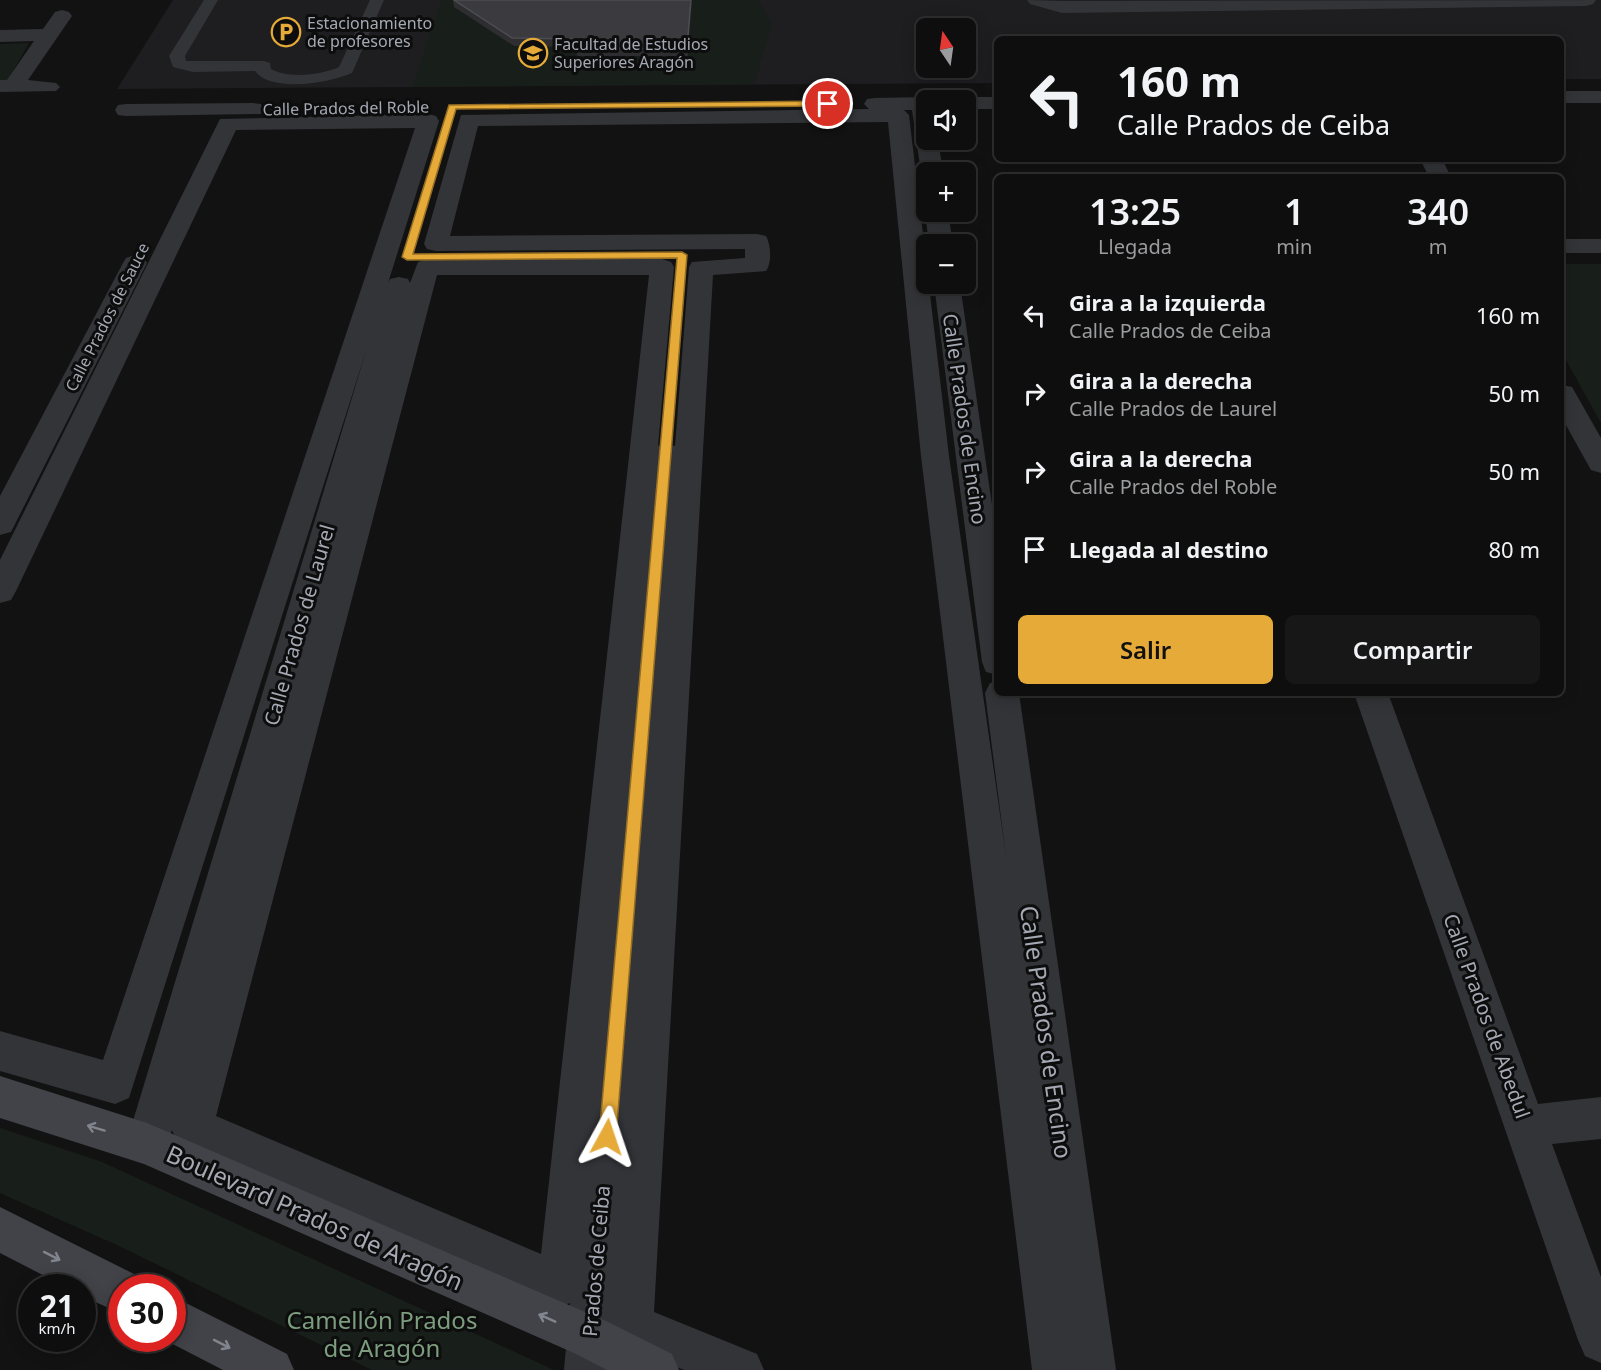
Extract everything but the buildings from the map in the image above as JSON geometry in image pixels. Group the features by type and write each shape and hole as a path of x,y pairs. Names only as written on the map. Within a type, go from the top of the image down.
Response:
{"street":[{"path":"1037,0 1062,7 1233,2 1586,0"},
{"path":"6,86 50,35 62,16"},
{"path":"0,36 50,35"},
{"path":"6,86 49,87"},
{"path":"1564,97 1601,97"},
{"path":"976,103 994,103"},
{"name":"Calle Prados del Roble","path":"126,110 916,104"},
{"name":"Calle Prados de Laurel","path":"147,1144 417,262 446,107"},
{"name":"Calle Prados de Sauce","path":"0,525 215,110"},
{"path":"741,1370 630,1325 701,267 757,266 757,241 436,244 469,120 898,115 935,456 1055,1370"},
{"path":"0,591 228,124 428,121 115,1084 0,1051"},
{"path":"1564,246 1601,246"},
{"path":"417,262 741,254"},
{"name":"Prados de Ceiba","path":"588,1354 682,255"},
{"path":"417,262 662,267 560,1285 192,1127 417,262"},
{"name":"Calle Prados de Encino","path":"948,294 994,632"},
{"path":"1564,398 1601,463"},
{"name":"Calle Prados de Encino","path":"1002,696 1093,1370"},
{"name":"Calle Prados de Abedul","path":"1372,696 1601,1340"},
{"name":"Boulevard Prados de Aragón","path":"0,1097 147,1144 588,1354 656,1370"},
{"path":"1526,1126 1601,1118"},
{"path":"0,1229 108,1285"},
{"path":"186,1326 271,1370"}],"lane":[{"path":"211,0 177,56 180,64 193,68 264,66 263,71 267,75 281,78 331,76 346,70 377,0"}],"shaded area":[{"name":"Facultad de Estudios Superiores Aragón","path":"173,0 1601,0 1601,79 1564,79 1564,36 994,36 994,83 117,89"}],"green space":[{"path":"441,0 758,0 772,24 754,84 412,87"},
{"path":"29,43 8,80 0,80 0,44"},
{"path":"1564,264 1601,264 1601,423 1564,357"},
{"name":"Camellón Prados de Aragón","path":"0,1128 102,1162 554,1370 372,1370 186,1279 186,1274 176,1274 0,1193"}],"place":[{"name":"Estacionamiento de profesores","path":"286,32"},
{"name":"Facultad de Estudios Superiores Aragón","path":"533,53"}],"route":[{"path":"607,1137 682,255 407,257 452,106 828,104"}]}
